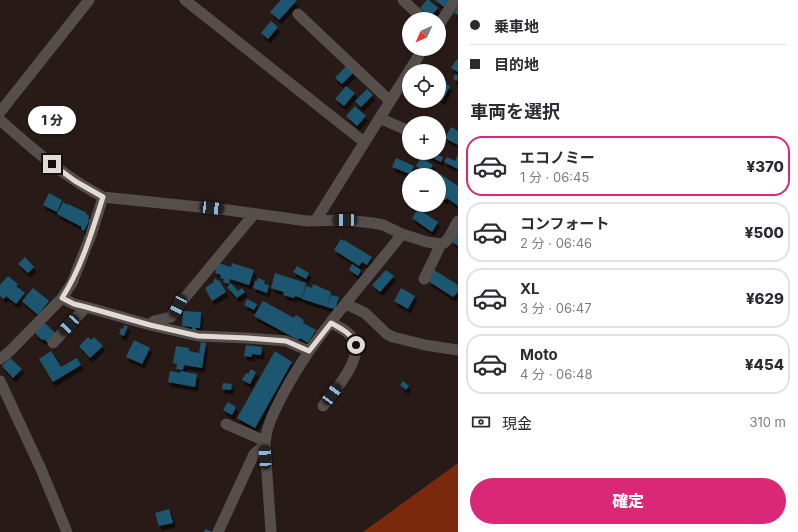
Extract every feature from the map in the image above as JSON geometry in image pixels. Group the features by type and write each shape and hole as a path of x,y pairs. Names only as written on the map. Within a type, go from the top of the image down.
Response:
{"street":[{"path":"0,112 89,0"},
{"path":"185,0 364,142"},
{"path":"402,0 415,12"},
{"path":"446,14 455,0"},
{"path":"298,14 390,100"},
{"path":"316,220 402,82"},
{"path":"379,118 402,128"},
{"path":"0,120 64,174 103,197 307,221 345,220 373,223 383,225 402,234 427,242 441,244 448,240 458,221"},
{"path":"0,359 10,351 62,298 72,282 91,235 103,197"},
{"path":"150,325 154,321 171,317 178,306 254,214"},
{"path":"271,532 265,443 269,420 288,384 309,351 402,234"},
{"path":"424,279 441,244"},
{"path":"62,298 74,304 150,325 198,336 286,341 309,351"},
{"path":"346,304 365,313 387,334 393,337 425,345 458,350"},
{"path":"53,343 86,307"},
{"path":"323,406 349,371 356,353 356,345 351,336 331,323"},
{"path":"0,381 41,469 67,532"},
{"path":"226,424 265,443"},
{"path":"218,532 254,454 265,443"}],"shaded area":[{"path":"458,463 458,532 363,532"}],"building":[{"path":"281,0 297,0 279,20 270,12"},
{"path":"427,0 429,0 438,8 434,12 424,12 420,8"},
{"path":"435,0 450,0 444,7"},
{"path":"458,6 458,15 454,13"},
{"path":"271,21 278,27 268,39 261,33"},
{"path":"457,59 458,60 458,72 451,68"},
{"path":"346,66 353,73 342,84 335,78"},
{"path":"455,74 458,76 457,81 453,79"},
{"path":"446,84 450,86 446,94"},
{"path":"346,86 355,93 344,106 335,99"},
{"path":"367,89 373,95 361,107 355,101"},
{"path":"355,106 366,116 357,126 346,116"},
{"path":"451,127 458,131 458,145 446,139"},
{"path":"458,154 458,169 444,162 447,157 455,161"},
{"path":"396,158 414,166 413,168 402,168 402,171 392,167"},
{"path":"420,160 424,160 433,165 431,168 419,168 416,166"},
{"path":"446,178 458,186 458,206 447,198 446,199"},
{"path":"49,193 62,200 57,212 43,205"},
{"path":"63,202 87,213 86,214 89,216 88,219 90,219 84,231 81,229 82,227 57,214"},
{"path":"416,212 423,212 438,222 432,232 412,218"},
{"path":"458,230 458,246 451,241"},
{"path":"341,239 372,257 367,265 362,262 359,266 334,250"},
{"path":"25,257 34,267 28,273 18,264"},
{"path":"218,263 231,267 232,263 254,270 249,285 230,279 229,284 223,282 224,279 220,278 221,275 215,273 216,270 212,269"},
{"path":"352,264 361,270 358,276 349,270"},
{"path":"297,266 309,273 306,279 293,272"},
{"path":"386,270 394,276 380,292 372,285"},
{"path":"434,270 458,285 458,292 453,297 428,281"},
{"path":"275,273 306,283 302,298 295,296 294,298 283,295 284,292 271,288"},
{"path":"8,276 18,284 16,286 25,293 16,304 6,296 4,299 0,296 0,285"},
{"path":"216,278 217,281 219,280 226,292 212,301 205,288 214,282 213,280"},
{"path":"258,278 265,281 264,284 269,285 267,293 253,288 255,281 257,281"},
{"path":"231,283 238,291 242,288 245,292 237,298 227,287"},
{"path":"313,284 331,292 327,307 302,299 306,286 312,288"},
{"path":"33,288 49,301 38,315 22,301"},
{"path":"401,288 415,296 408,309 394,301"},
{"path":"331,295 339,297 335,309 327,307"},
{"path":"247,299 257,304 254,310 244,305"},
{"path":"263,301 294,318 296,315 304,320 303,323 316,330 308,343 300,338 298,340 254,316"},
{"path":"183,311 201,312 200,328 196,328 196,331 192,331 192,327 182,326"},
{"path":"43,321 56,334 48,343 44,339 42,340 35,333"},
{"path":"124,325 128,326 124,336 119,334"},
{"path":"88,337 91,340 94,337 103,346 90,358 79,346"},
{"path":"134,340 150,348 142,364 126,357"},
{"path":"201,342 206,343 202,368 184,365 183,370 176,369 177,364 173,363 176,346 189,348 189,351 199,353"},
{"path":"246,345 262,347 261,355 252,354 252,357 244,356"},
{"path":"51,351 61,367 77,358 81,365 53,382 39,359"},
{"path":"275,351 292,362 255,428 237,418"},
{"path":"10,358 22,369 13,378 2,366"},
{"path":"251,369 256,372 250,384 242,380 246,373 248,374"},
{"path":"170,371 197,374 195,387 168,382"},
{"path":"403,381 409,386 406,390 400,385"},
{"path":"223,383 232,384 231,390 222,389"},
{"path":"228,402 236,407 232,415 223,410"},
{"path":"169,509 173,523 159,526 155,513"},
{"path":"205,529 213,532 204,532"}],"route":[{"path":"52,164 85,188 103,197 91,235 72,282 62,298 74,304 150,325 198,336 224,336 286,341 309,351 331,323 348,333 354,339 356,345"}]}
